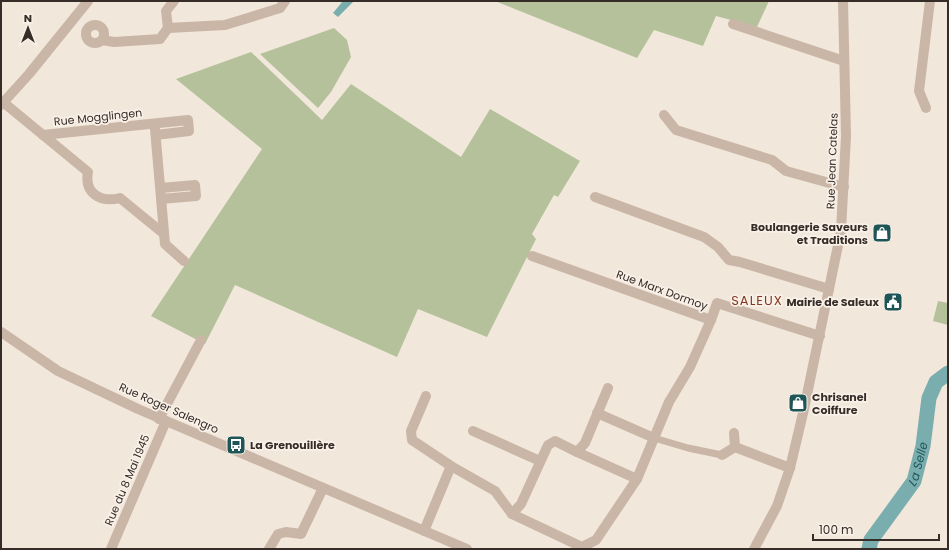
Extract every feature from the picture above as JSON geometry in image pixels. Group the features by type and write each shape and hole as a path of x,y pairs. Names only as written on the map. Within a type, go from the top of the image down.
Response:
{"street":[{"path":"2,104 29,74 88,1"},
{"path":"102,40 114,42 160,39 168,28 166,11 174,1"},
{"path":"168,28 225,25 280,8 286,1"},
{"name":"Rue Jean Catelas","path":"754,549 777,506 790,468 820,336 841,231 846,136 843,1"},
{"path":"926,108 919,91 930,1"},
{"path":"733,24 844,61"},
{"name":"Rue Mogglingen","path":"2,104 88,172 88,186 90,192 104,200 120,198 164,234"},
{"path":"664,115 676,130 772,160 786,171 844,187"},
{"name":"Rue Mogglingen","path":"43,135 188,120 189,131 156,135"},
{"name":"Rue Mogglingen","path":"155,123 165,244 184,261"},
{"path":"160,188 195,185 196,196 161,199"},
{"path":"595,198 704,237 718,247 729,260 829,289"},
{"name":"Rue Marx Dormoy","path":"532,256 711,320 717,303 820,336"},
{"path":"426,396 411,431 412,440 451,466 494,491 512,514 582,548 596,540 637,479 670,402 690,367 711,320"},
{"name":"Rue Roger Salengro","path":"1,332 58,371 163,420 467,549"},
{"name":"Rue du 8 Mai 1945","path":"111,549 163,420 201,340"},
{"path":"577,452 585,443 608,388"},
{"path":"597,413 654,438 688,448 722,455 735,447"},
{"path":"472,431 540,461"},
{"path":"734,433 735,447"},
{"path":"512,514 522,504 548,445 555,441 637,479"},
{"path":"735,447 790,468"},
{"path":"424,531 451,466"},
{"path":"270,549 278,534 286,532 301,534 323,488"}],"green space":[{"path":"495,1 769,1 757,27 716,16 703,46 654,30 637,58"},
{"path":"334,28 347,40 351,57 331,92 318,108 260,54"},
{"path":"251,52 322,120 351,84 461,157 490,109 580,161 558,197 554,195 532,234 536,239 487,337 418,309 397,357 235,285 205,344 151,316 262,149 176,79"},
{"path":"938,301 948,303 948,325 933,321"}],"water":[{"path":"343,1 354,1 338,17 333,13"}],"waterway":[{"name":"La Selle","path":"869,549 871,540 914,481 923,446 929,398 936,382 948,373"}],"place":[{"name":"Boulangerie Saveurs et Traditions","path":"882,233"},
{"name":"Mairie de Saleux","path":"893,302"},
{"name":"Chrisanel Coiffure","path":"798,403"},
{"name":"La Grenouillère","path":"236,445"}],"district":[{"name":"SALEUX","path":"757,300"}]}
